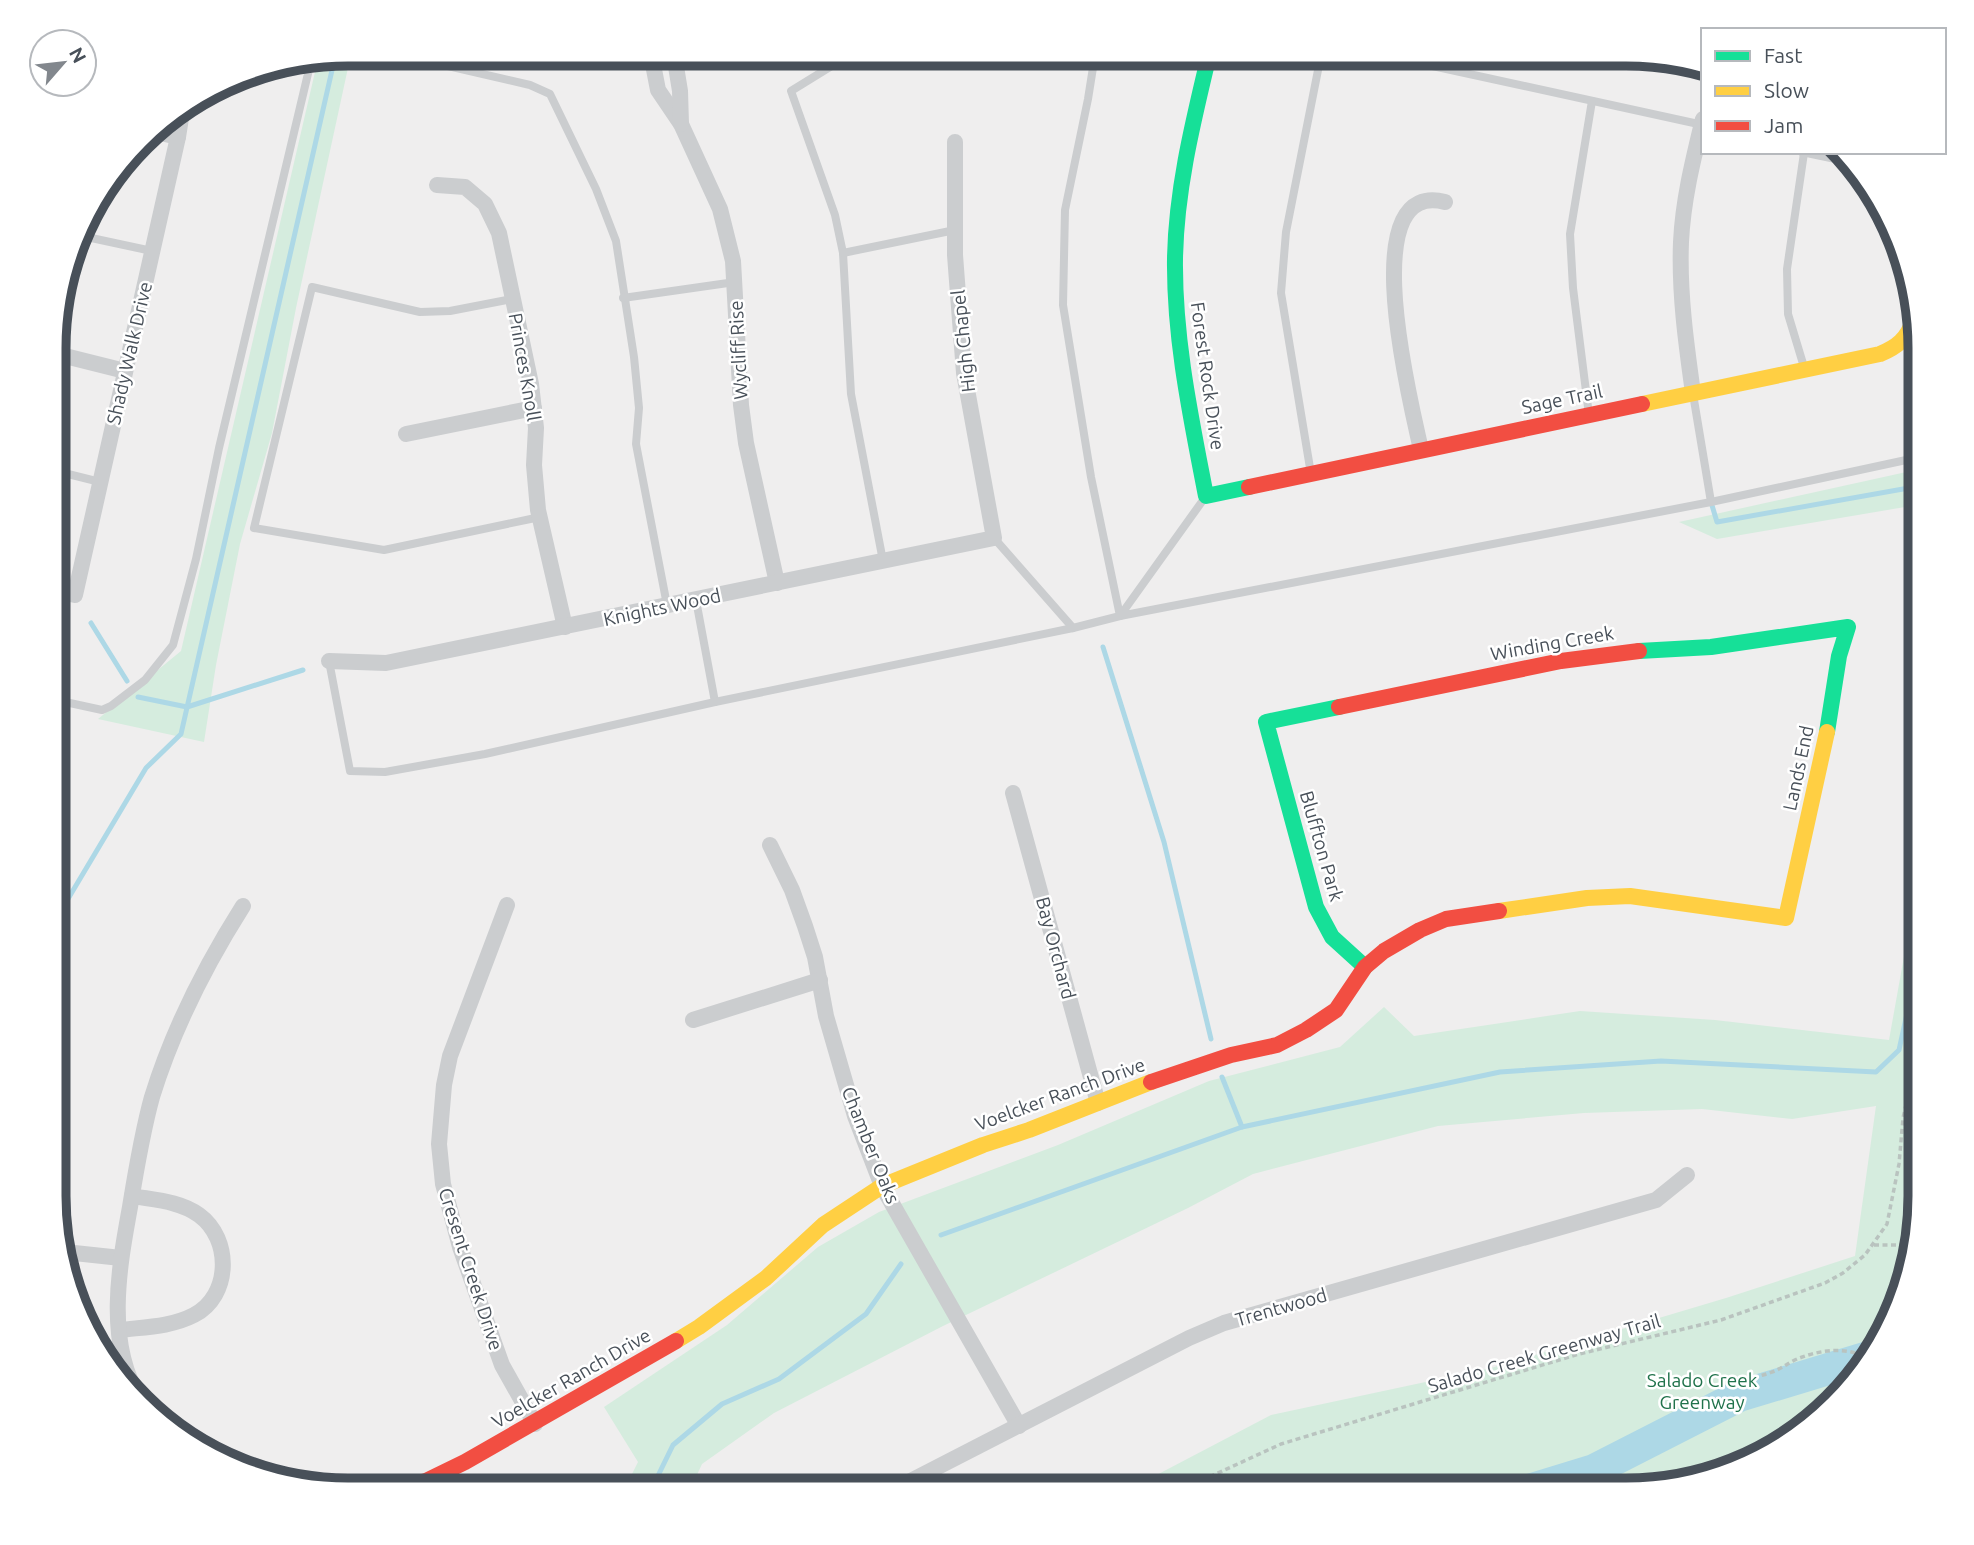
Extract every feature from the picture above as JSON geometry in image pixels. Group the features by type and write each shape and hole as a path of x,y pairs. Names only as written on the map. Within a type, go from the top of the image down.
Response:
{"street":[{"name":"Wycliff Rise","path":"653,66 658,90 681,124 720,209 729,239 735,282 741,405 746,443 777,583"},
{"name":"Wycliff Rise","path":"676,66 681,124"},
{"name":"Forest Rock Drive","path":"1206,496 1185,389 1177,324 1175,259 1179,195 1207,66"},
{"name":"Shady Walk Drive","path":"66,593 75,595 180,123"},
{"path":"1693,393 1681,293 1681,241 1687,188 1701,127"},
{"path":"166,134 178,137"},
{"name":"High Chapel","path":"955,142 955,230 964,373 994,538"},
{"name":"Princes Knoll","path":"438,185 465,187 485,204 499,233 534,408 534,465 540,517 565,627"},
{"path":"1421,450 1398,336 1394,282 1396,246 1401,226 1418,204 1434,199 1445,202"},
{"name":"Sage Trail","path":"1206,496 1880,354 1899,346 1907,335"},
{"path":"66,356 125,371"},
{"path":"407,434 534,408"},
{"name":"Knights Wood","path":"329,661 386,663 994,538"},
{"name":"Winding Creek","path":"1266,722 1572,659 1618,652 1711,647 1848,626"},
{"name":"Lands End","path":"1786,918 1832,709 1839,656 1848,626"},
{"name":"Bluffton Park","path":"1266,722 1316,907 1332,937 1365,967"},
{"name":"Bay Orchard","path":"1013,793 1098,1103"},
{"name":"Chamber Oaks","path":"769,845 792,890 815,957 826,1016 855,1116 883,1186 1019,1426"},
{"name":"Voelcker Ranch Drive","path":"430,1478 535,1424 699,1327 765,1278 822,1225 883,1186 982,1145 1029,1130 1181,1071 1231,1055 1277,1045 1336,1010 1365,967 1384,951 1420,930 1446,919 1587,898 1630,896 1786,918"},
{"name":"Cresent Creek Drive","path":"508,905 450,1056 444,1085 439,1144 443,1184 460,1247 502,1365 535,1424"},
{"path":"128,1372 120,1330 118,1302 121,1258 141,1141 152,1097 174,1037 199,981 243,906"},
{"path":"694,1020 820,980"},
{"name":"Trentwood","path":"917,1478 1189,1338 1224,1323 1656,1200 1687,1175"},
{"path":"120,1330 165,1325 196,1314 207,1306 216,1294 222,1278 223,1258 220,1245 212,1228 200,1215 181,1205 131,1196"},
{"path":"72,1253 121,1258"}],"lane":[{"path":"448,66 530,85 550,94 596,189 616,241 638,395 636,444 667,606"},
{"path":"832,66 791,92 835,215 843,253 851,394 883,561"},
{"path":"1092,66 1065,210 1063,306 1091,477 1120,616"},
{"path":"1311,474 1281,293 1286,232 1319,66"},
{"path":"1431,66 1701,123"},
{"path":"66,702 102,710 111,706 145,680 173,645 196,559 219,448 309,70"},
{"path":"1590,415 1573,288 1570,234 1592,102"},
{"path":"1803,154 1787,268 1788,314 1805,370"},
{"path":"1808,154 1833,159"},
{"path":"843,253 955,230"},
{"path":"90,238 152,251"},
{"path":"623,298 735,282"},
{"path":"513,299 450,311 419,312 312,287 254,528 384,550 540,517"},
{"path":"1693,393 1711,502"},
{"path":"329,661 349,771 384,772 485,754 1120,616 1711,502 1908,460"},
{"path":"66,473 100,482"},
{"path":"1120,616 1206,496"},
{"path":"994,538 1073,628"},
{"path":"696,600 715,702"}],"path":[{"path":"1874,1245 1887,1224 1899,1164 1908,1096"},
{"path":"1874,1245 1903,1245"},
{"name":"Salado Creek Greenway Trail","path":"1206,1478 1281,1444 1578,1354 1721,1320 1816,1286 1843,1273 1874,1245"},
{"path":"1728,1379 1751,1379 1799,1358 1841,1349 1859,1354"}],"green space":[{"path":"348,66 272,433 240,544 204,742 98,719 181,651 316,69"},
{"path":"1908,472 1908,509 1905,507 1717,539 1679,522"},
{"name":"Salado Creek Greenway","path":"1908,934 1908,1196 1905,1233 1893,1287 1870,1337 1849,1368 1825,1396 1797,1420 1766,1441 1716,1464 1644,1478 1151,1478 1271,1415 1491,1368 1726,1298 1855,1256 1876,1106 1792,1119 1702,1109 1584,1113 1438,1126 1253,1174 943,1326 774,1413 702,1464 696,1478 630,1478 638,1462 604,1407 727,1325 818,1247 879,1212 1058,1145 1209,1081 1340,1047 1384,1007 1414,1036 1580,1011 1715,1020 1889,1040"}],"waterway":[{"path":"66,902 146,768 181,734 333,67"},
{"path":"1711,502 1717,522 1908,488"},
{"path":"91,623 127,681"},
{"path":"1103,647 1164,842 1211,1039"},
{"path":"138,697 187,707 303,670"},
{"path":"941,1235 1242,1127 1500,1072 1661,1061 1876,1072 1899,1050 1908,1009"},
{"path":"1222,1077 1242,1127"},
{"path":"657,1478 673,1445 722,1404 779,1379 866,1314 901,1264"},
{"path":"1568,1478 1594,1470 1739,1396 1854,1361"}],"traffic: fast":[{"path":"1206,66 1186,156 1178,207 1175,259 1177,319 1184,378 1206,496 1249,487"},
{"path":"1639,651 1711,647 1848,627 1839,656 1827,732"},
{"path":"1339,707 1266,722 1316,907 1332,937 1365,967"}],"traffic: slow":[{"path":"1642,404 1880,354 1901,342 1907,334"},
{"path":"1499,911 1587,898 1630,896 1786,918 1827,732"},
{"path":"676,1341 766,1278 823,1225 882,1186 1151,1082"}],"traffic: jam":[{"path":"1249,487 1642,404"},
{"path":"1339,707 1561,661 1639,651"},
{"path":"1151,1082 1231,1055 1277,1045 1336,1010 1365,967 1384,951 1420,930 1446,919 1499,911"},
{"path":"432,1478 465,1462 676,1341"}]}
